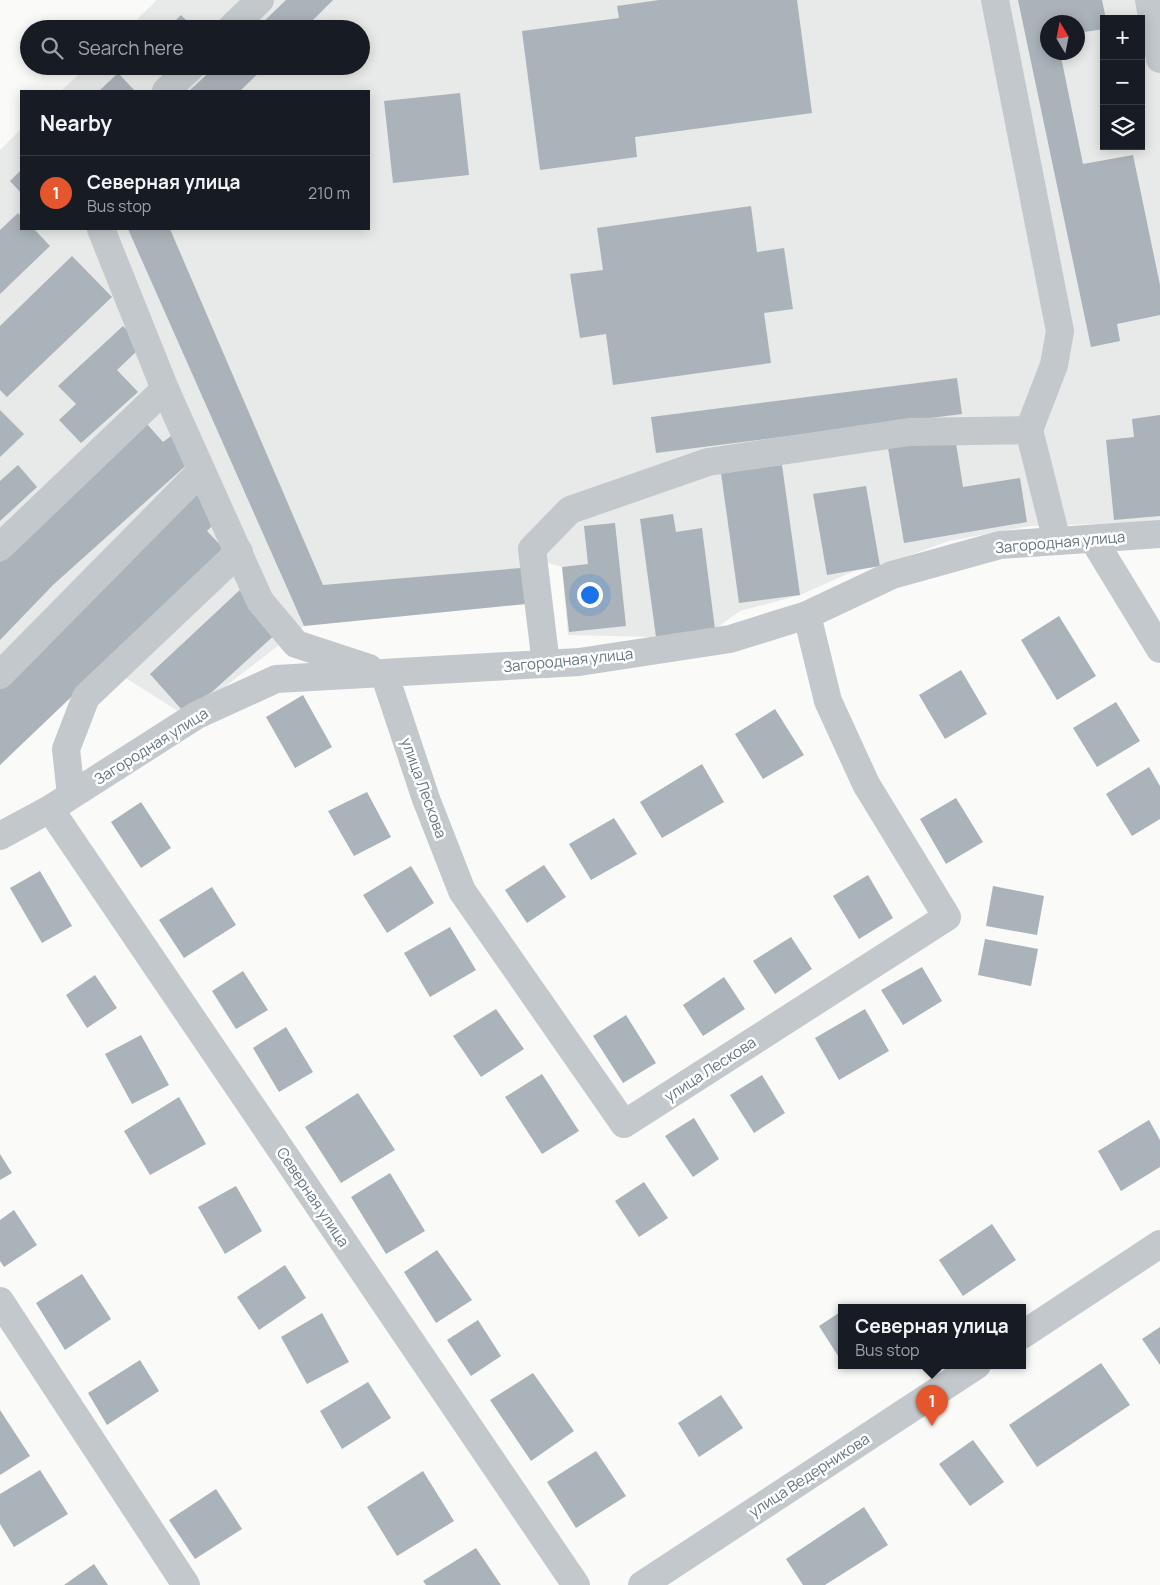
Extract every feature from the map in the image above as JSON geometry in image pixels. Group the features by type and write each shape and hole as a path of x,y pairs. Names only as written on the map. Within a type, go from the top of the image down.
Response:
{"street":[{"path":"239,20 260,0"},
{"path":"995,0 1060,331 1054,365 1029,430 1057,541"},
{"path":"1151,0 1160,59"},
{"path":"167,90 183,75"},
{"path":"101,230 165,389 260,600 296,644 384,673"},
{"path":"0,547 165,389"},
{"path":"546,664 532,549 570,510 708,462 909,432 1029,430"},
{"path":"0,675 201,470"},
{"name":"Загородная улица","path":"0,836 60,802 197,715 276,679 579,662 730,639 807,615 892,575 1000,545 1160,534"},
{"path":"1093,539 1160,649"},
{"path":"60,802 66,749 86,697 239,552"},
{"name":"улица Лескова","path":"384,673 426,800 462,891 624,1124 947,917 866,784 828,701 807,615"},
{"name":"Северная улица","path":"60,802 576,1585"},
{"path":"1026,1332 1160,1244"},
{"path":"0,1300 186,1585"},
{"name":"улица Ведерникова","path":"642,1585 971,1369"}],"shaded area":[{"path":"157,0 1160,0 1160,520 1131,523 1030,526 949,541 880,566 854,571 800,595 740,611 715,629 656,637 568,635 562,567 523,556 526,604 304,626 218,692 181,713 105,665 0,765 0,150 20,130 20,230 370,230 370,90 62,90 78,75 370,75 370,20 136,20"}],"building":[{"path":"286,0 333,0 313,20 265,20"},
{"path":"659,0 797,0 812,113 635,137 637,157 540,170 522,31 619,18 617,6"},
{"path":"1018,0 1102,0 1105,15 1100,15 1100,30 1085,32 1085,15 1040,15 1040,60 1062,60 1083,164 1133,155 1160,285 1160,315 1117,324 1120,341 1091,347"},
{"path":"181,15 186,20 176,20"},
{"path":"116,75 120,75 134,90 100,90"},
{"path":"206,75 257,75 241,90 190,90"},
{"path":"460,93 469,175 393,183 384,101"},
{"path":"20,171 20,192 10,181"},
{"path":"751,206 757,252 784,248 793,309 764,313 771,363 613,385 606,334 580,338 570,274 603,270 597,228"},
{"path":"18,213 20,215 20,230 35,230 50,246 0,294 0,230"},
{"path":"128,230 170,230 323,585 521,568 526,604 304,626"},
{"path":"72,256 112,297 7,397 0,390 0,326"},
{"path":"123,326 142,346 117,370 138,392 81,443 59,420 76,404 58,386"},
{"path":"957,378 962,414 656,453 651,417"},
{"path":"0,410 24,434 0,457"},
{"path":"1160,415 1160,516 1114,520 1106,440 1134,437 1132,419"},
{"path":"146,423 163,442 171,436 191,461 53,585 0,640 0,562"},
{"path":"955,437 963,487 1020,478 1027,522 904,543 888,448"},
{"path":"18,465 37,487 0,521 0,481"},
{"path":"782,465 800,595 739,603 721,473"},
{"path":"866,486 880,566 827,575 813,494"},
{"path":"198,494 221,517 207,531 225,550 0,765 0,684"},
{"path":"673,514 676,532 702,528 715,629 656,637 640,519"},
{"path":"615,523 626,626 569,632 562,567 588,564 584,526"},
{"path":"242,588 279,631 212,692 182,710 150,674"},
{"path":"1059,616 1096,676 1057,700 1021,640"},
{"path":"961,670 987,714 945,739 919,695"},
{"path":"303,695 332,747 295,768 266,717"},
{"path":"1116,702 1140,741 1097,767 1073,728"},
{"path":"775,709 804,755 763,779 735,734"},
{"path":"702,764 724,802 662,838 640,802"},
{"path":"1149,767 1160,786 1160,819 1132,836 1106,794"},
{"path":"367,792 391,837 354,856 328,811"},
{"path":"956,798 983,842 946,864 920,819"},
{"path":"141,802 171,848 141,868 111,822"},
{"path":"614,818 637,854 591,880 569,844"},
{"path":"544,865 566,897 527,923 505,890"},
{"path":"411,866 434,903 387,933 363,895"},
{"path":"40,871 72,926 42,943 10,888"},
{"path":"868,875 893,918 859,939 833,896"},
{"path":"993,886 1044,896 1037,935 986,926"},
{"path":"212,887 236,925 184,958 159,920"},
{"path":"450,927 476,970 430,997 404,953"},
{"path":"791,937 812,969 775,994 753,961"},
{"path":"985,939 1038,949 1031,986 978,975"},
{"path":"922,967 942,1001 903,1025 881,990"},
{"path":"243,971 268,1010 236,1029 212,991"},
{"path":"95,975 117,1008 87,1028 66,995"},
{"path":"724,977 745,1009 703,1036 683,1005"},
{"path":"496,1009 524,1049 481,1077 453,1036"},
{"path":"865,1009 889,1051 839,1080 815,1038"},
{"path":"626,1015 656,1063 623,1083 593,1036"},
{"path":"286,1027 313,1072 279,1092 253,1048"},
{"path":"141,1035 169,1085 132,1104 105,1054"},
{"path":"542,1074 579,1131 542,1154 505,1097"},
{"path":"762,1075 785,1113 754,1133 730,1095"},
{"path":"358,1093 395,1150 341,1183 305,1127"},
{"path":"179,1097 206,1144 150,1175 124,1131"},
{"path":"694,1118 719,1159 693,1177 665,1136"},
{"path":"1149,1120 1160,1140 1160,1167 1121,1191 1098,1151"},
{"path":"0,1154 12,1173 0,1180"},
{"path":"390,1173 425,1231 386,1254 351,1197"},
{"path":"644,1182 668,1218 639,1237 615,1201"},
{"path":"236,1186 262,1231 225,1254 198,1207"},
{"path":"14,1210 37,1245 4,1267 0,1261 0,1220"},
{"path":"992,1224 1016,1260 963,1296 939,1260"},
{"path":"437,1250 472,1300 436,1323 404,1272"},
{"path":"285,1265 306,1298 259,1330 237,1297"},
{"path":"82,1274 111,1319 65,1350 36,1303"},
{"path":"322,1313 349,1362 307,1384 281,1337"},
{"path":"838,1314 838,1356 819,1326"},
{"path":"478,1320 501,1356 471,1376 447,1340"},
{"path":"1160,1327 1160,1365 1142,1339"},
{"path":"140,1360 159,1391 107,1425 88,1393"},
{"path":"1101,1363 1130,1405 1037,1467 1009,1425"},
{"path":"533,1373 574,1431 531,1461 490,1400"},
{"path":"368,1382 391,1418 342,1449 320,1411"},
{"path":"721,1395 743,1428 699,1457 678,1423"},
{"path":"0,1410 30,1456 0,1475"},
{"path":"973,1440 1004,1482 970,1506 939,1464"},
{"path":"596,1451 626,1496 576,1528 547,1482"},
{"path":"40,1470 68,1514 14,1547 0,1524 0,1494"},
{"path":"423,1471 454,1521 397,1556 367,1507"},
{"path":"216,1489 242,1529 195,1559 169,1520"},
{"path":"864,1507 888,1545 825,1585 803,1585 786,1559"},
{"path":"476,1548 501,1585 426,1585 423,1581"},
{"path":"94,1564 108,1585 64,1585"}],"place":[{"name":"Северная улица","path":"932,1426"}]}
